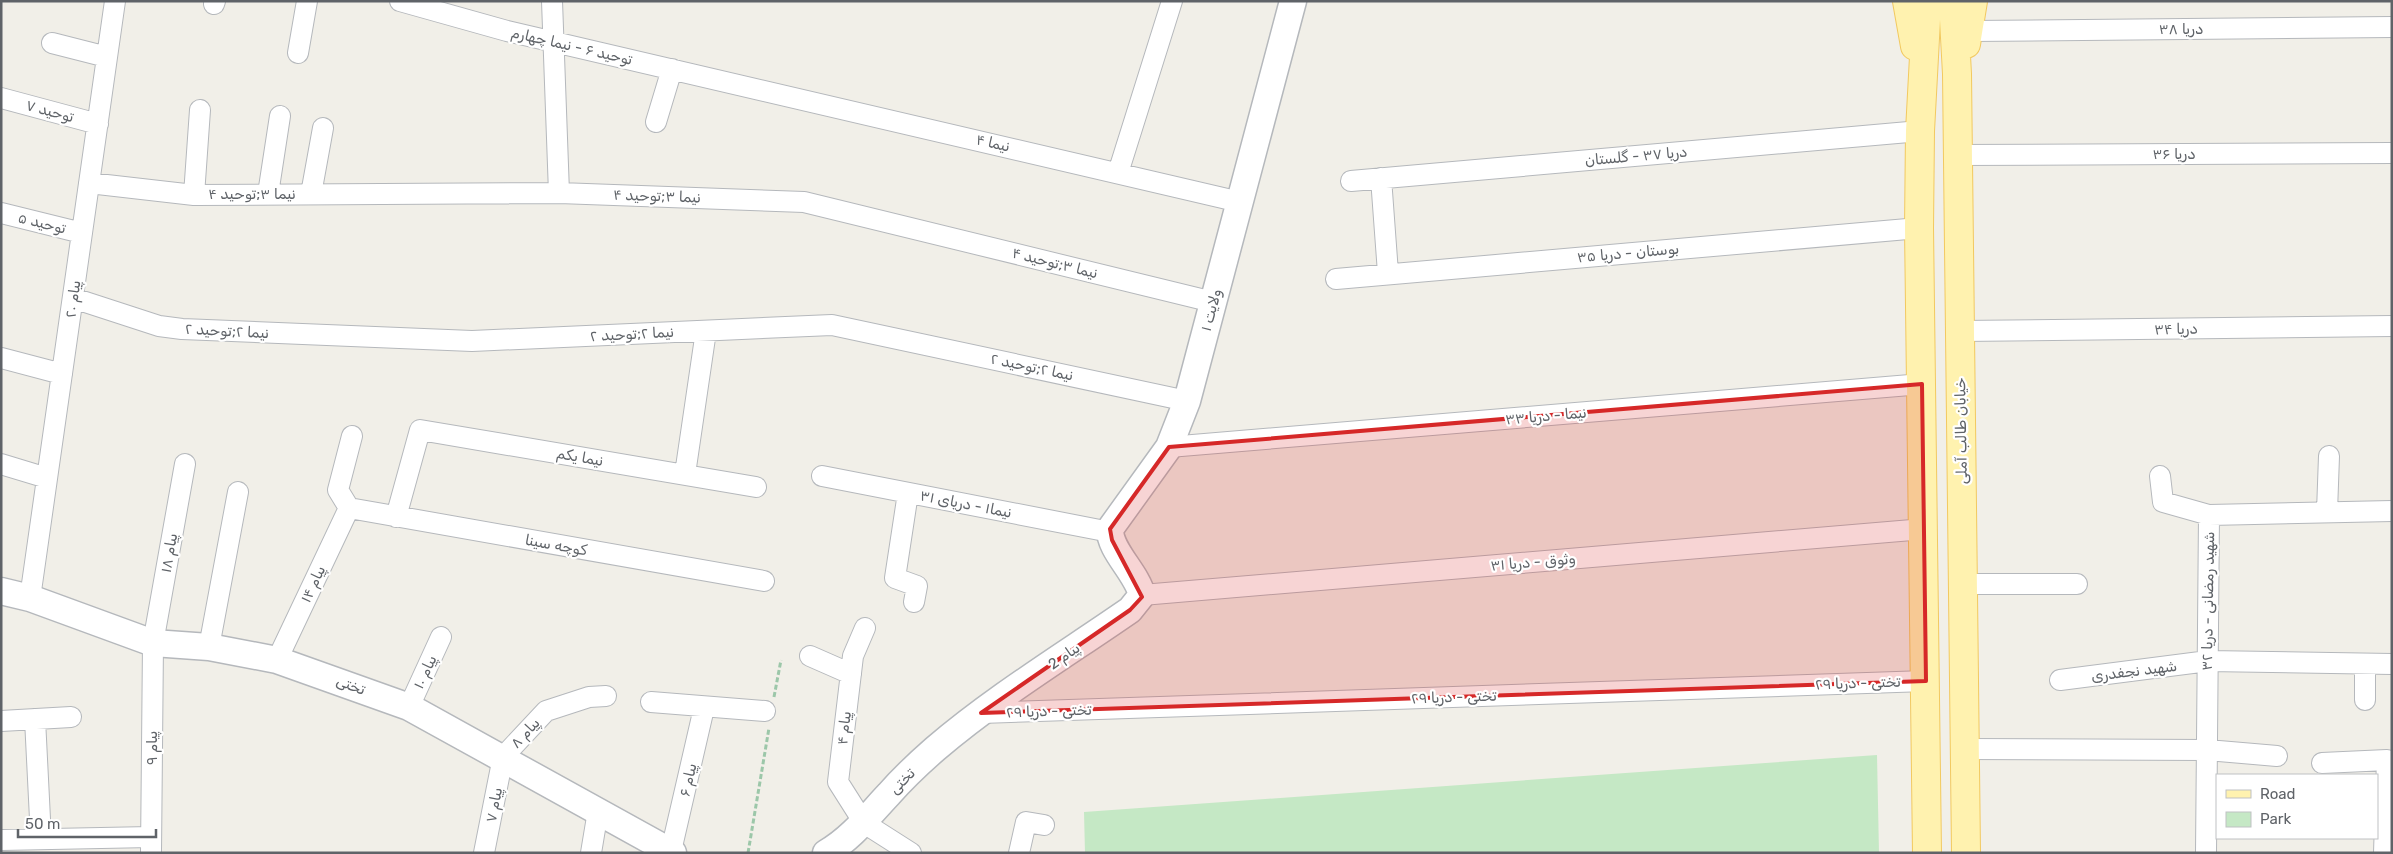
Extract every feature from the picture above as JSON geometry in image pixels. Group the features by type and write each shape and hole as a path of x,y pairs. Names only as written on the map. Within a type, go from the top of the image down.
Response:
{"main road":[{"path":"1907,1 1911,30 1923,78"},
{"path":"1957,74 1970,31 1960,4"},
{"name":"خیابان طالب آملی","path":"1960,4 1956,155 1966,853"},
{"path":"1927,10 1920,131 1927,853"},
{"path":"1927,815 1932,829 1938,837 1946,841 1954,842 1961,835 1966,824"}],"street":[{"name":"پیام ۲۰","path":"30,598 115,1"},
{"path":"298,53 307,1"},
{"name":"توحید ۶ - نیما چهارم","path":"400,1 554,42 745,85"},
{"path":"552,1 559,193"},
{"path":"1118,173 1172,1"},
{"name":"ولایت ۱","path":"1110,532 1112,525 1169,447 1187,401 1293,1"},
{"name":"دریا ۳۸","path":"1970,31 2392,27"},
{"path":"52,43 108,57"},
{"path":"656,122 672,69"},
{"name":"نیما ۴","path":"745,85 1240,202"},
{"name":"توحید ۷","path":"1,98 98,124"},
{"path":"194,195 200,110"},
{"path":"268,194 280,116"},
{"path":"311,194 323,128"},
{"name":"دریا ۳۷ - گلستان","path":"1351,181 1920,131"},
{"name":"دریا ۳۶","path":"1956,155 2392,153"},
{"path":"1381,178 1388,274"},
{"name":"نیما ۳;توحید ۴","path":"89,182 194,195 559,193 804,202 1213,302"},
{"name":"توحید ۵","path":"1,213 82,234"},
{"name":"بوستان - دریا ۳۵","path":"1336,279 1920,228"},
{"name":"نیما ۲;توحید ۲","path":"73,298 159,326 182,329 472,341 832,325 1187,401"},
{"name":"دریا ۳۴","path":"1960,332 2392,326"},
{"path":"706,330 685,474 756,486"},
{"path":"1,358 62,374"},
{"name":"نیما - دریا ۳۳","path":"1169,447 1922,384"},
{"name":"نیما یکم","path":"396,517 420,430 685,474"},
{"path":"348,508 338,490 352,436"},
{"path":"2327,512 2329,456"},
{"path":"1,464 47,478"},
{"name":"پیام ۱۸","path":"153,643 185,464"},
{"name":"نیما۱ - دریای ۳۱","path":"822,476 1110,532"},
{"path":"2160,476 2163,502 2209,515"},
{"path":"209,647 238,492"},
{"path":"908,493 895,578 917,586 914,602"},
{"name":"کوچه سینا","path":"348,508 764,581"},
{"name":"پیام ۱۴","path":"277,660 348,508"},
{"name":"شهید رمضانی - دریا ۳۲","path":"2206,853 2211,821 2207,750 2209,515 2392,511"},
{"name":"وثوق - دریا ۳۱","path":"1142,596 1924,529"},
{"path":"1110,532 1112,540 1139,584 1142,596"},
{"path":"1963,584 2077,584"},
{"name":"تختی","path":"1,591 30,598 153,643 209,647 277,660 409,707 503,757 672,852"},
{"name":"پیام 2","path":"981,713 1130,610 1142,596"},
{"name":"پیام ۴","path":"864,823 838,782 853,656 865,628"},
{"name":"پیام ۱۰","path":"409,707 441,637"},
{"name":"پیام ۹","path":"151,845 153,643"},
{"path":"810,656 851,674"},
{"name":"شهید نجفدری","path":"2060,680 2208,661 2392,664"},
{"path":"2365,664 2365,700"},
{"name":"تختی - دریا ۲۹","path":"981,713 1926,681"},
{"name":"پیام ۸","path":"503,757 546,710 589,697 606,696"},
{"path":"651,702 769,715"},
{"name":"پیام ۶","path":"672,852 704,708"},
{"name":"تختی","path":"836,849 864,823 889,793 918,765 981,713"},
{"path":"1,720 71,717"},
{"path":"35,719 41,839"},
{"path":"1965,749 2207,750 2277,756"},
{"name":"پیام ۷","path":"484,853 503,757"},
{"path":"2322,763 2386,760 2381,826 2384,853"},
{"path":"591,853 598,811"},
{"path":"1019,853 1026,822 1044,825"},
{"path":"864,823 911,853"},
{"path":"1,840 41,839 151,845"}],"path":[{"path":"748,853 769,715 781,660"}],"highlighted area":[{"path":"1922,384 1926,681 981,713 1130,610 1142,597 1112,540 1110,529 1169,447"}],"green space":[{"path":"1877,755 1879,853 1085,853 1084,812"}]}
